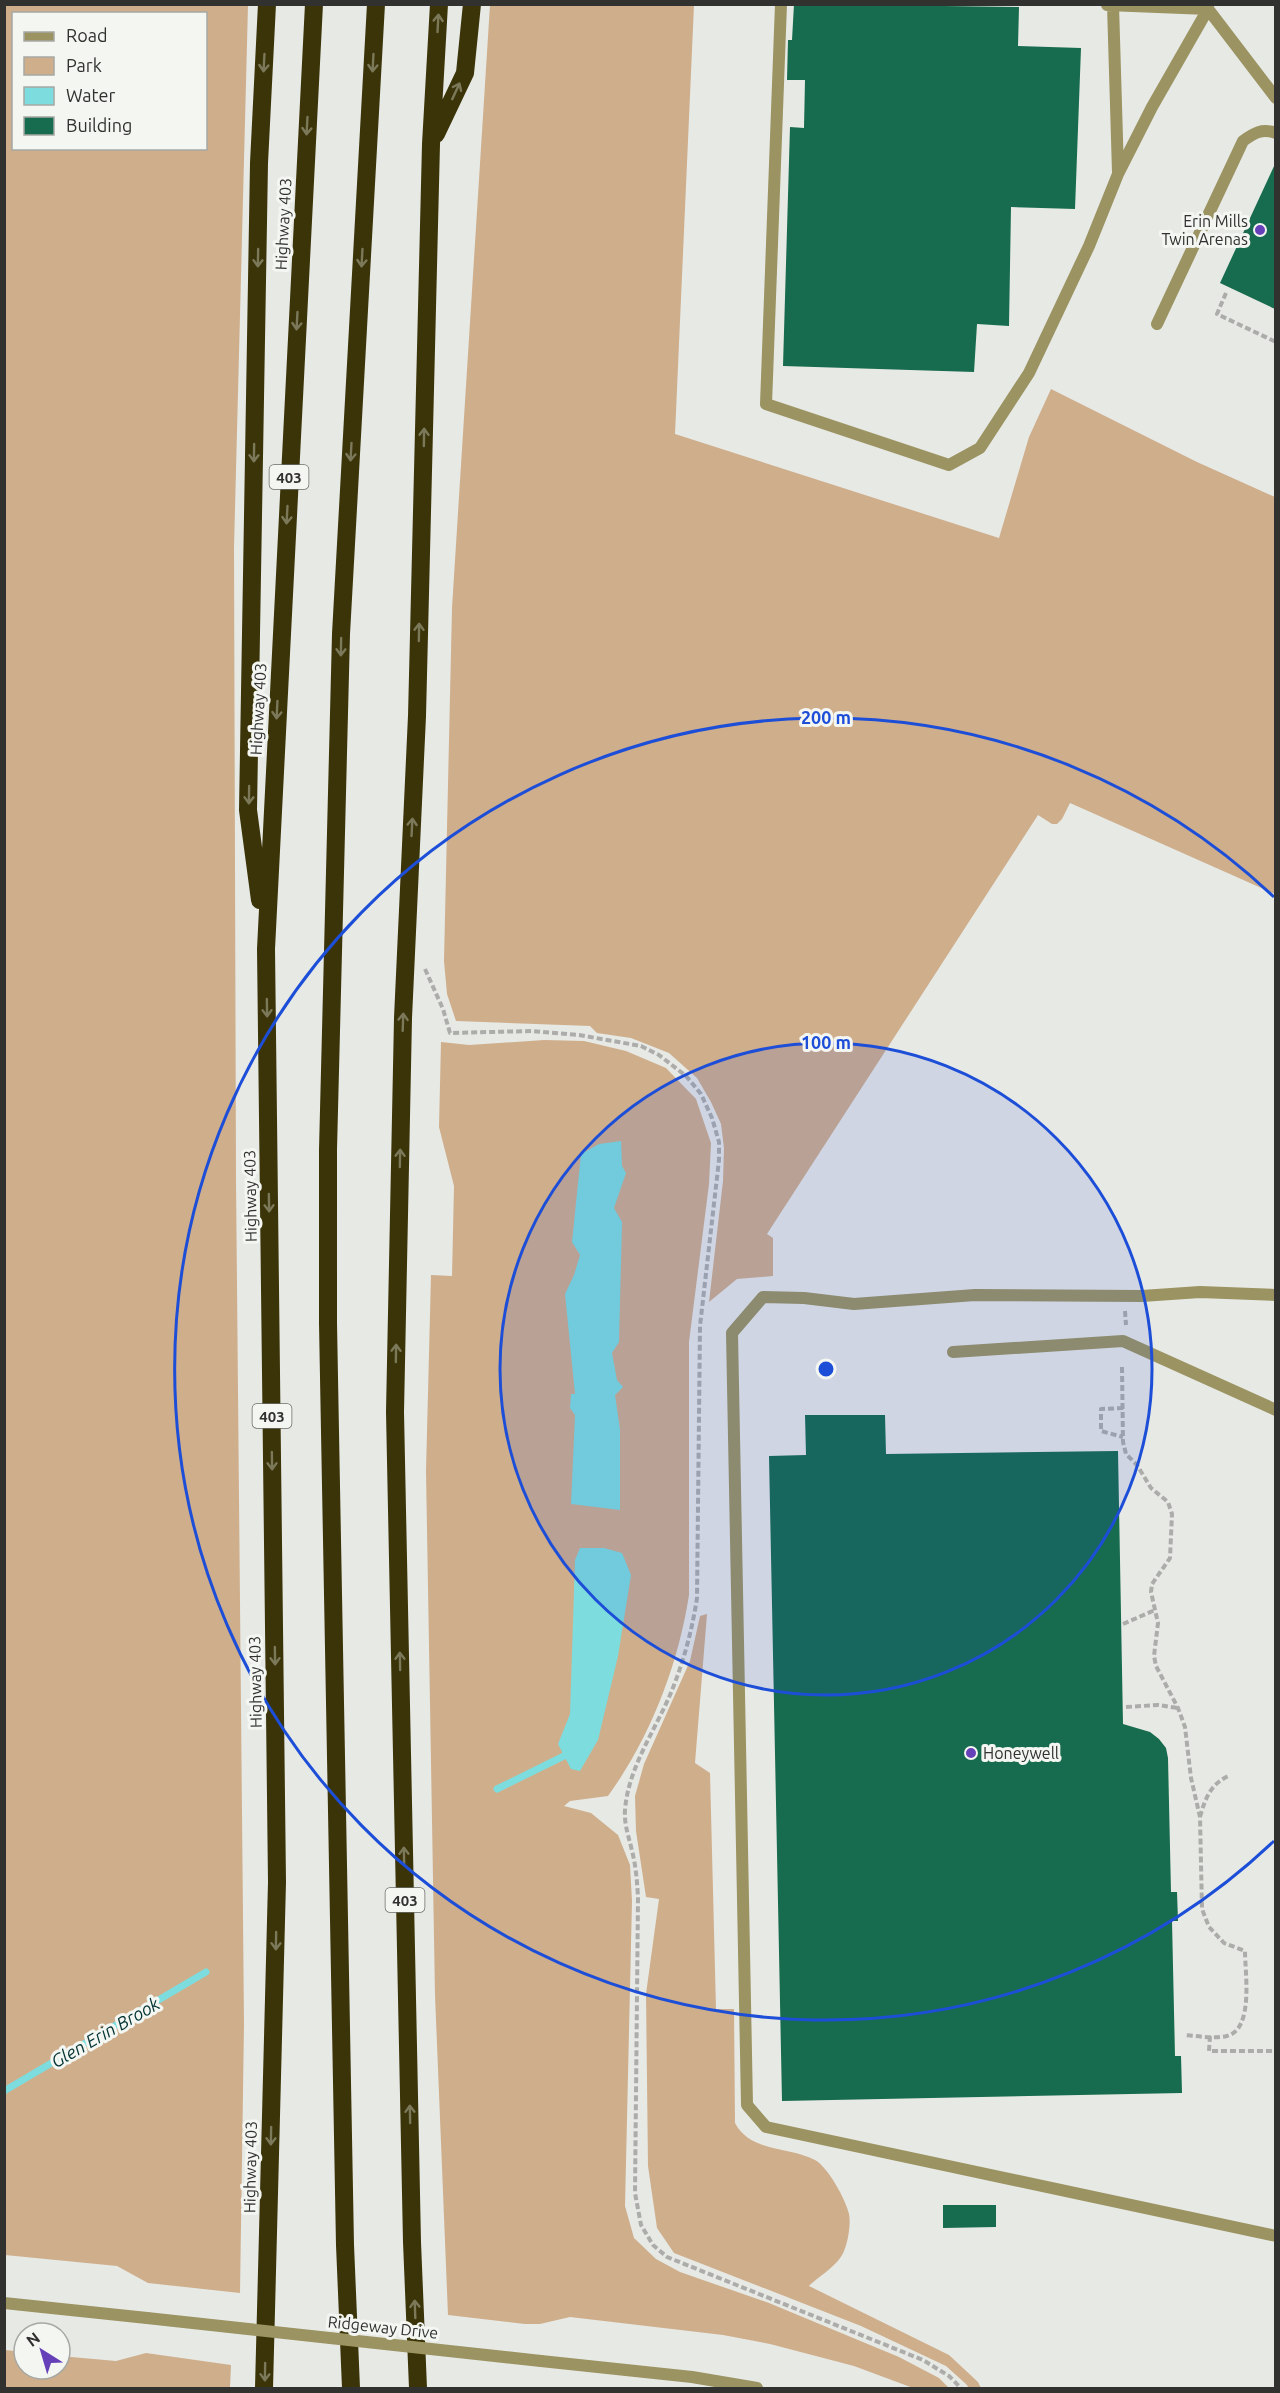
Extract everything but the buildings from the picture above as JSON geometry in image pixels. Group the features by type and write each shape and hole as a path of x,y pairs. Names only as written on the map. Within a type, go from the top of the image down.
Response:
{"highway":[{"path":"266,949 248,810 259,163 267,4"},
{"name":"Highway 403","path":"264,2388 277,1882 266,949 314,4"},
{"path":"351,2388 344,2233 328,1323 328,1149 341,634 376,4"},
{"name":"403","path":"418,2388 412,2230 395,1412 403,1018 417,716 431,144 439,4"},
{"path":"431,144 465,73 472,4"}],"street":[{"path":"781,4 766,404 949,465 980,448 1029,373 1089,246 1118,174 1152,107 1208,7"},
{"path":"1107,4 1208,7"},
{"path":"1113,5 1118,174"},
{"path":"1208,7 1275,98"},
{"path":"1157,324 1243,141 1255,133 1267,130 1275,133"},
{"path":"1275,1295 1200,1292 1142,1296 986,1295 854,1304 804,1298 763,1297 732,1333 747,2105 766,2127 1275,2236"},
{"path":"953,1352 1123,1341 1275,1410"},
{"name":"Ridgeway Drive","path":"4,2303 692,2377 757,2388"}],"path":[{"path":"1226,293 1217,314 1275,342"},
{"path":"421,960 443,1009 450,1032 532,1031 590,1037 641,1046 659,1055 686,1076 700,1094 712,1118 719,1142 715,1205 700,1326 697,1598 685,1654 671,1694 629,1787 625,1811 626,1828 636,1871 638,1897 634,2144 635,2193 640,2225 653,2245 667,2257 923,2360 949,2376 961,2388"},
{"path":"1125,1307 1126,1325"},
{"path":"1122,1367 1123,1437 1126,1454 1137,1465 1151,1488 1162,1494 1172,1514 1170,1558 1152,1584 1151,1592 1158,1623 1154,1656 1156,1666 1178,1708 1185,1727 1191,1778 1200,1817 1202,1909 1209,1927 1224,1943 1245,1951 1245,2017 1240,2028 1227,2036 1185,2035"},
{"path":"1123,1408 1101,1409 1101,1431 1123,1437"},
{"path":"1123,1623 1155,1610"},
{"path":"1126,1707 1158,1705 1178,1708"},
{"path":"1200,1817 1205,1798 1212,1787 1228,1776"},
{"path":"1210,2036 1209,2051 1275,2051"}],"green space":[{"path":"5,4 248,5 234,548 236,1180 244,2024 240,2293 148,2283 117,2266 5,2255"},
{"path":"490,5 694,5 675,434 999,538 1029,437 1051,389 1197,462 1275,497 1275,894 1070,803 1057,824 1052,824 1038,815 767,1234 773,1238 773,1276 737,1279 709,1302 723,1181 724,1148 721,1124 697,1078 669,1053 631,1038 597,1033 590,1026 456,1021 447,994 444,961 452,608"},
{"path":"544,1040 584,1041 626,1051 666,1068 696,1099 711,1143 709,1184 689,1342 689,1595 684,1622 670,1675 660,1700 623,1774 608,1796 570,1801 564,1806 591,1813 618,1835 630,1865 632,1901 625,2206 634,2238 656,2259 680,2272 769,2303 899,2357 939,2378 949,2388 913,2388 854,2366 770,2344 723,2335 570,2317 540,2324 525,2324 448,2315 435,1995 426,1471 431,1275 452,1276 454,1186 439,1127 441,1042 469,1045"},
{"path":"707,1614 695,1763 710,1773 716,2009 734,2009 735,2123 742,2133 760,2144 815,2160 831,2176 844,2201 850,2223 844,2251 833,2266 809,2286 949,2355 978,2382 981,2388 969,2388 946,2366 861,2326 674,2253 657,2228 648,2166 646,1994 659,1899 646,1897 636,1831 635,1796 644,1764 690,1661 700,1616"},
{"path":"5,2350 12,2351 12,2381 72,2381 72,2357 116,2361 146,2353 231,2365 230,2388 5,2388"}],"water":[{"path":"621,1141 622,1166 626,1173 614,1208 622,1222 619,1342 612,1353 617,1380 623,1387 615,1395 620,1429 620,1510 571,1504 575,1415 570,1408 571,1394 575,1394 565,1294 580,1255 572,1242 581,1154 599,1144"},
{"path":"580,1548 604,1548 622,1553 631,1575 618,1656 598,1740 580,1771 571,1769 558,1744 570,1714 575,1560"}],"waterway":[{"name":"Glen Erin Brook","path":"497,1789 570,1753"},
{"name":"Glen Erin Brook","path":"4,2091 206,1972"}],"place":[{"name":"Erin Mills Twin Arenas","path":"1260,230"},
{"name":"Honeywell","path":"971,1753"}]}
